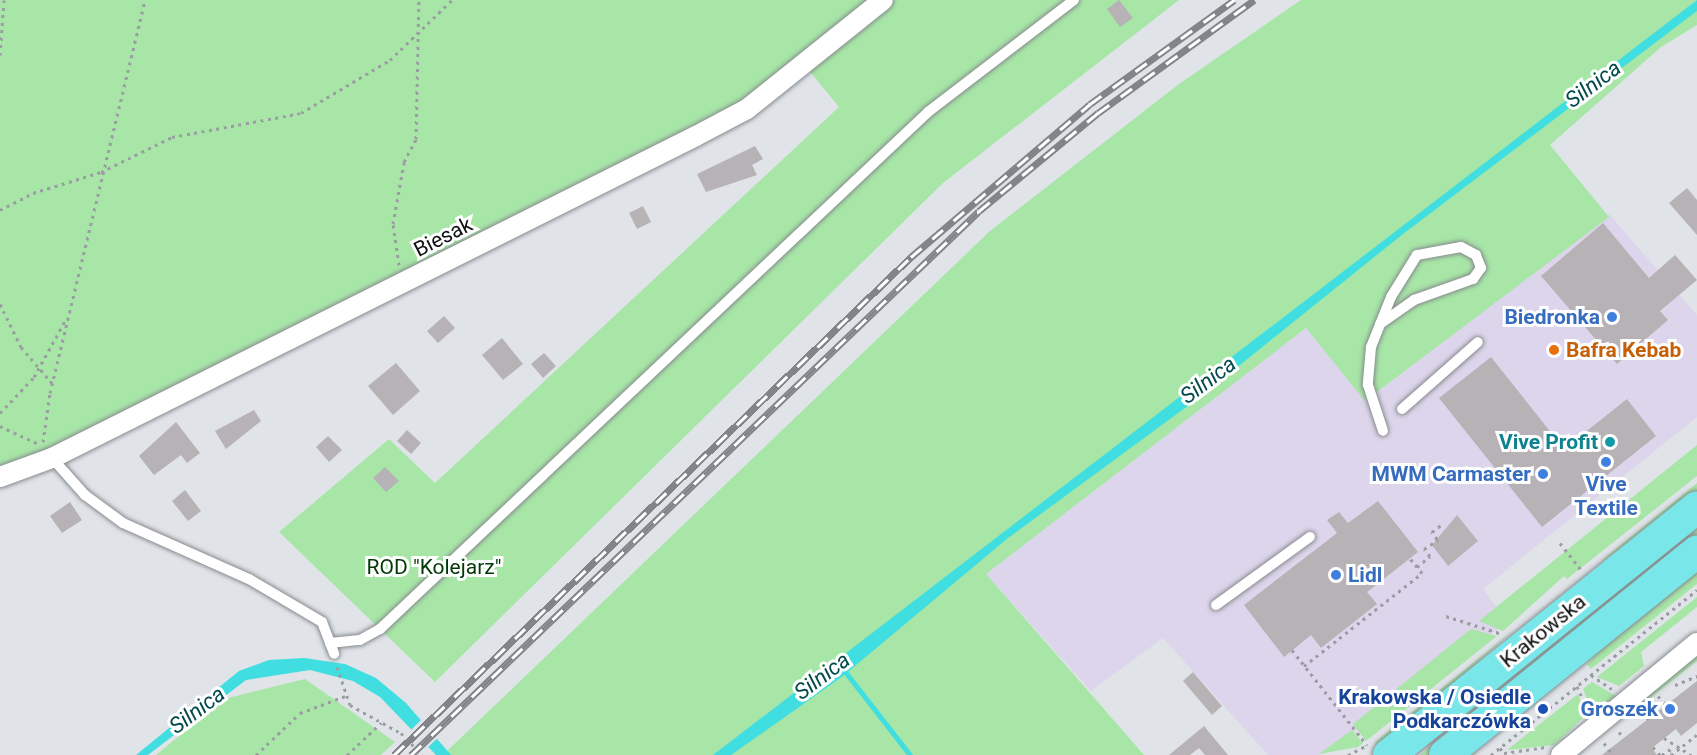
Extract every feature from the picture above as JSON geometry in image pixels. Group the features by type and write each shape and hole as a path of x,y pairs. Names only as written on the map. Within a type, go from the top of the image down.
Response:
{"main road":[{"name":"Krakowska","path":"1382,754 1697,507"},
{"name":"Krakowska","path":"1445,755 1697,552"}],"street":[{"name":"Biesak","path":"0,477 47,452 401,285 747,109 883,0"},
{"path":"1558,751 1697,643"}],"lane":[{"path":"47,452 85,495 123,523 280,594 322,622 332,648 360,640 380,629 928,112 1074,0"},
{"path":"1380,324 1414,300 1473,279 1481,268 1476,255 1461,247 1417,255 1380,324 1371,347 1368,385 1383,431"},
{"path":"1402,409 1478,342"},
{"path":"1216,605 1310,537"}],"path":[{"path":"0,55 4,0"},
{"path":"0,426 47,452 52,383 101,172 145,0"},
{"path":"401,285 393,224 404,162 416,140 419,0"},
{"path":"0,210 33,192 101,172 172,137 301,113 390,60 452,0"},
{"path":"0,304 38,371 52,383"},
{"path":"0,413 38,371 68,314"},
{"path":"1417,567 1430,556 1424,549 1438,539 1432,532 1441,525"},
{"path":"1560,543 1582,572"},
{"path":"1304,666 1422,573 1410,558"},
{"path":"1491,755 1697,590"},
{"path":"1446,616 1503,635"},
{"path":"332,648 342,688 359,712 401,733 422,755"},
{"path":"1292,650 1382,754"},
{"path":"1680,685 1696,679"},
{"path":"1577,686 1588,715"},
{"path":"256,755 300,713 346,696"},
{"path":"1660,699 1666,705"},
{"path":"1643,712 1648,719"},
{"path":"347,755 381,723"},
{"path":"1620,732 1624,738"},
{"path":"1670,755 1697,735"},
{"path":"1664,738 1678,750 1691,755"},
{"path":"1602,739 1613,755"},
{"path":"1653,747 1661,755 1670,749 1670,755"},
{"path":"1500,748 1504,753 1558,751"}],"shaded area":[{"path":"1609,214 1697,315 1697,417 1483,589 1497,607 1552,562 1564,576 1449,669 1320,755 1268,755 1163,638 1091,691 986,574 1306,328 1366,401"}],"green space":[{"name":"ROD \"Kolejarz\"","path":"0,0 1179,0 943,183 435,682 279,532 389,439 435,483 839,107 806,67 744,104 54,450 0,469"},
{"path":"1301,0 1697,0 1697,25 1661,47 1550,145 1609,217 1365,401 1306,328 986,574 1144,755 443,755 990,231 1179,84"},
{"path":"1697,445 1697,476 1567,579 1564,576 1503,631 1479,621"},
{"path":"1697,483 1697,494 1602,561 1602,560"},
{"path":"1697,522 1697,538 1428,755 1420,755"},
{"path":"1697,567 1697,584 1591,669 1587,664 1614,635"},
{"path":"1697,597 1697,607 1641,652 1644,666 1619,686 1597,677"},
{"path":"1516,628 1380,748 1375,742"},
{"path":"1471,629 1497,636 1366,741 1353,724"},
{"path":"1697,655 1697,661 1644,703 1640,698"},
{"path":"305,679 395,742 381,755 156,755 224,699"},
{"path":"1592,682 1616,696 1592,714 1583,689"},
{"path":"1578,694 1586,715 1554,745 1507,750"},
{"path":"1352,730 1363,743 1358,747 1319,754"}],"water":[{"name":"Silnica","path":"1697,0 1697,11 1403,234 1200,397 1008,538 843,676 731,755 713,755"},
{"name":"Silnica","path":"304,658 345,664 376,678 406,703 451,755 436,755 380,697 353,681 310,670 246,680 148,755 136,755 239,671 269,660"}],"pier":[{"path":"424,717 441,735 426,749 410,731"}],"building":[{"path":"1119,0 1133,18 1120,27 1107,9"},
{"path":"755,146 763,159 752,165 757,175 706,192 697,174"},
{"path":"1687,188 1697,200 1697,235 1669,203"},
{"path":"643,206 651,222 637,229 629,213"},
{"path":"1603,223 1649,278 1675,255 1697,280 1660,311 1668,320 1617,364 1541,276"},
{"path":"444,316 455,328 438,343 427,331"},
{"path":"502,338 523,364 503,380 482,355"},
{"path":"544,353 556,366 543,378 531,364"},
{"path":"1491,357 1564,449 1627,399 1656,436 1542,527 1439,398"},
{"path":"396,363 420,391 393,415 368,386"},
{"path":"254,410 261,421 226,449 215,431"},
{"path":"176,422 200,453 187,463 181,455 154,475 139,456"},
{"path":"407,430 421,443 411,454 397,441"},
{"path":"328,436 342,450 329,462 316,447"},
{"path":"385,467 399,481 386,492 373,478"},
{"path":"185,490 201,511 188,521 172,501"},
{"name":"Lidl","path":"1378,501 1418,552 1367,592 1377,604 1321,648 1311,635 1284,657 1244,605 1337,533 1327,520 1339,512 1348,523"},
{"path":"70,502 82,520 62,533 50,516"},
{"path":"1457,515 1478,541 1448,566 1432,545"},
{"path":"1193,672 1222,706 1212,715 1183,681"},
{"path":"1697,681 1697,723 1681,736 1676,729 1652,748 1657,755 1602,755"},
{"path":"1204,726 1228,755 1205,755 1199,748 1190,755 1169,755"}],"waterway":[{"name":"Silnica","path":"843,669 910,755"}],"railway":[{"path":"394,755 911,257 1090,104 1234,0"},
{"path":"411,755 979,211 1098,113 1254,0"}],"place":[{"name":"Biedronka","path":"1612,317"},
{"name":"Bafra Kebab","path":"1554,350"},
{"name":"Vive Profit","path":"1610,442"},
{"name":"Vive Textile","path":"1606,462"},
{"name":"MWM Carmaster","path":"1543,474"},
{"name":"Lidl","path":"1336,575"},
{"name":"Krakowska / Osiedle Podkarczówka","path":"1543,709"},
{"name":"Groszek","path":"1670,709"}]}
